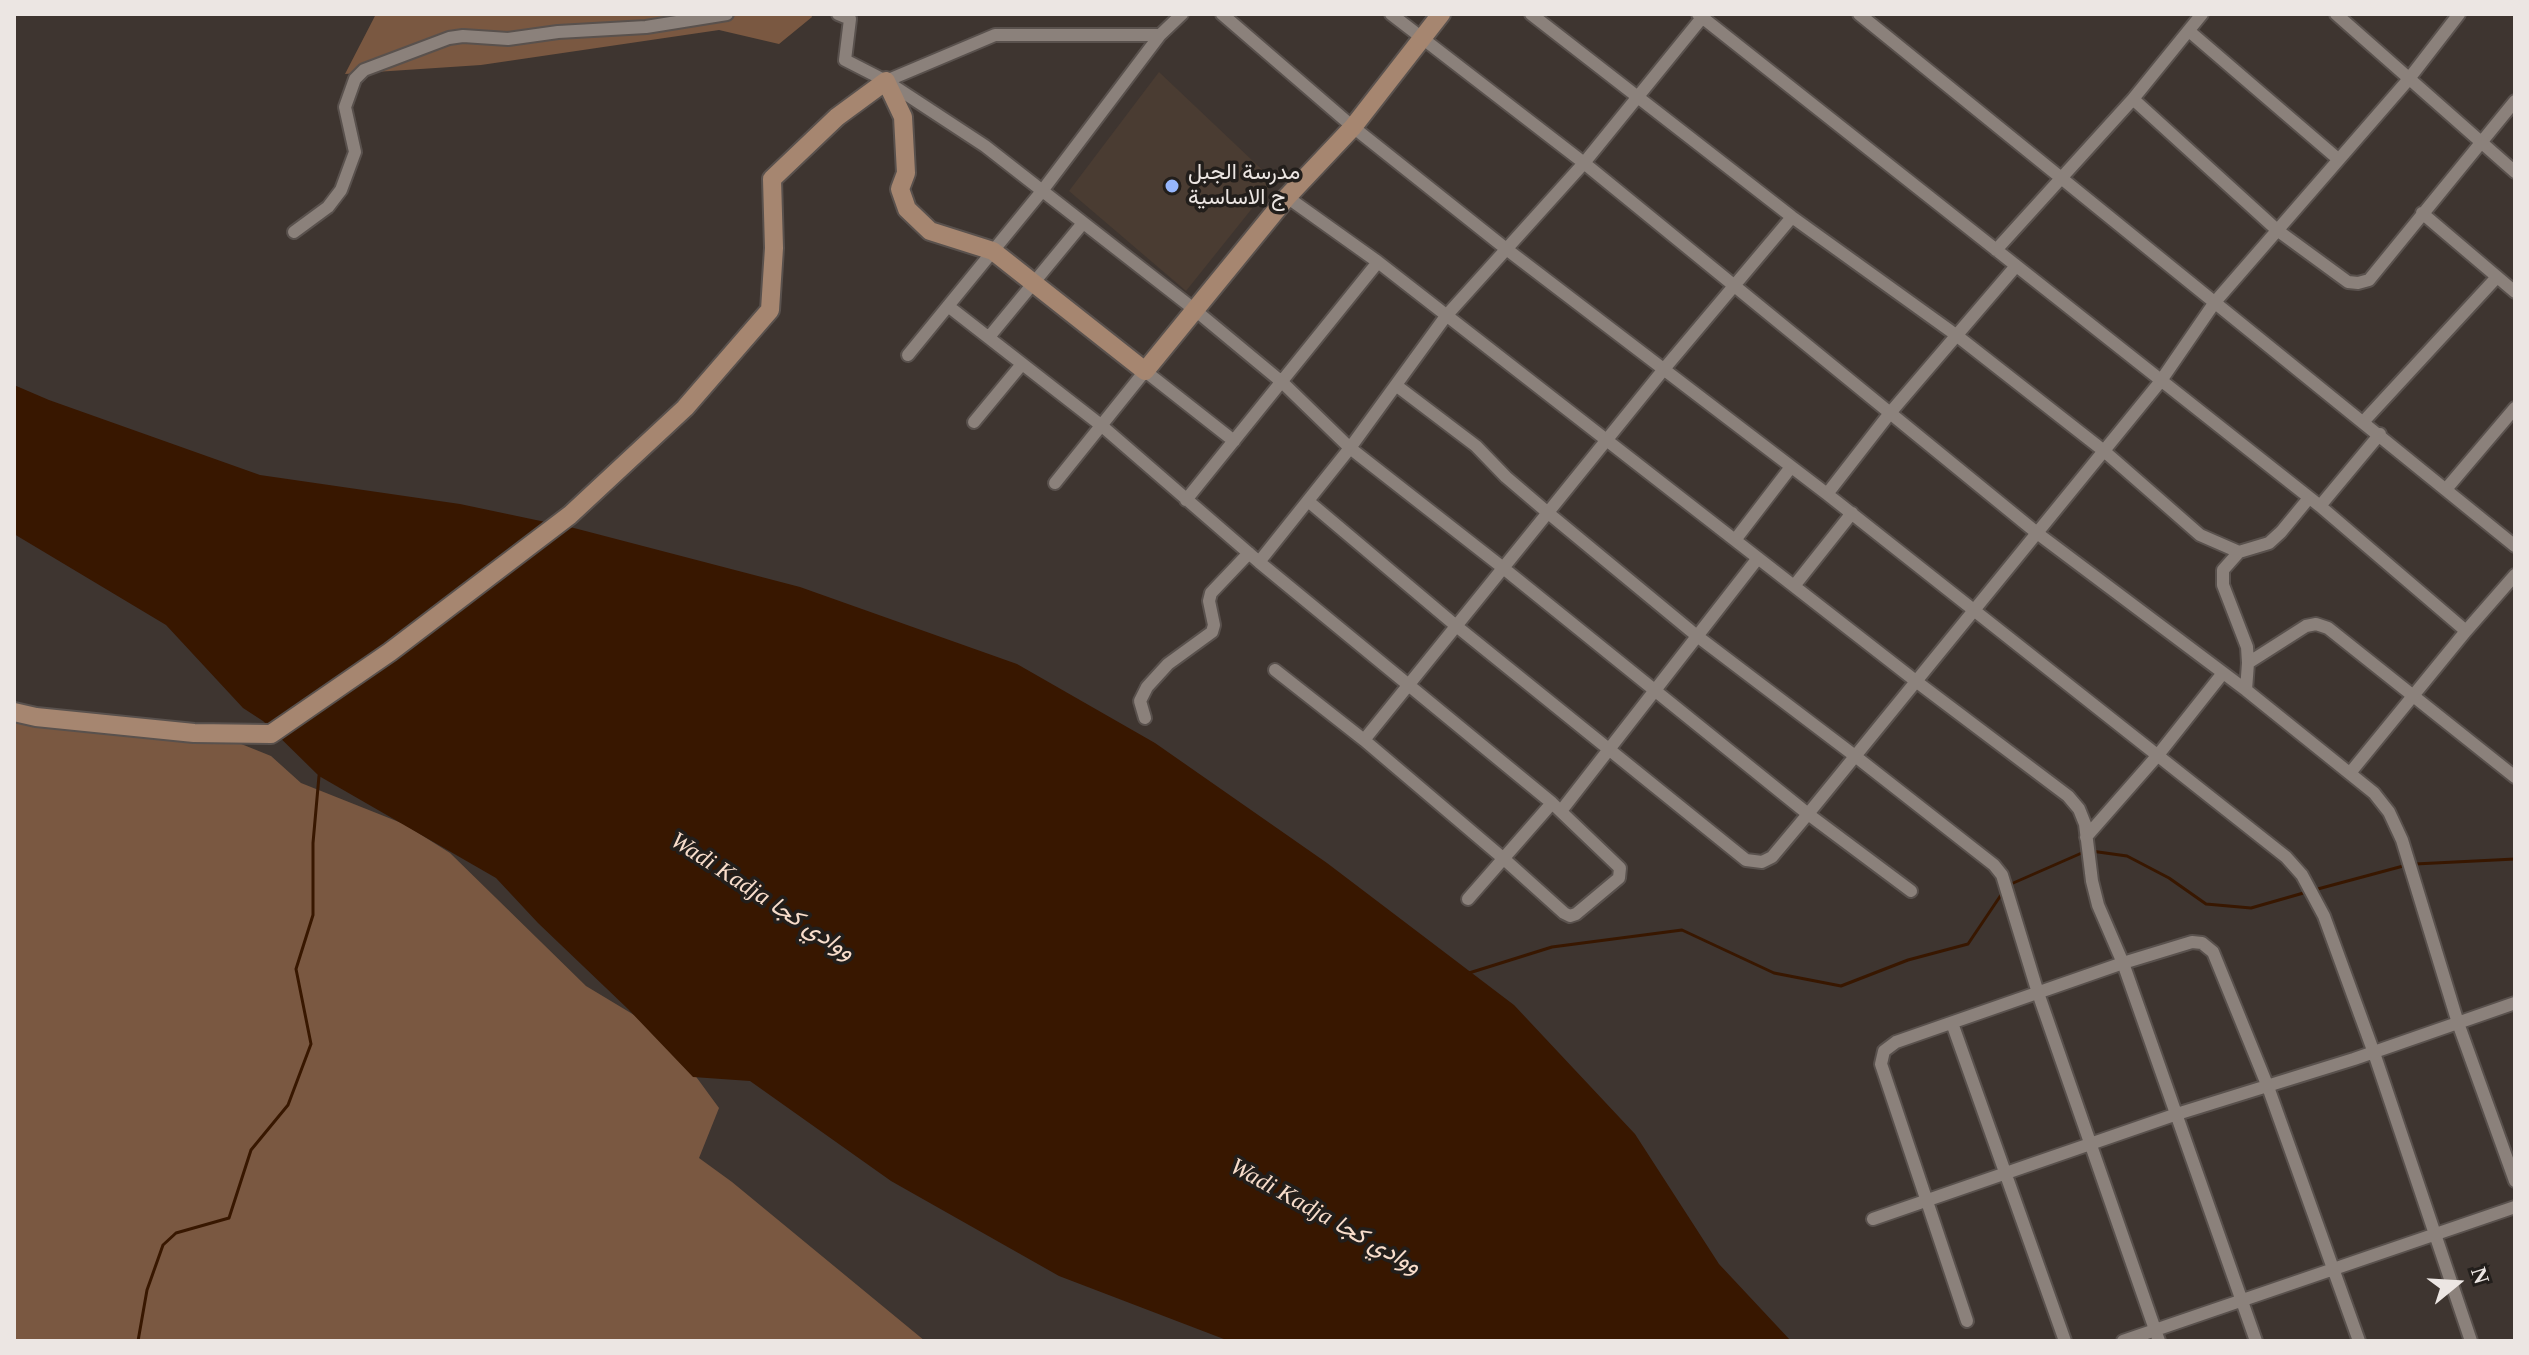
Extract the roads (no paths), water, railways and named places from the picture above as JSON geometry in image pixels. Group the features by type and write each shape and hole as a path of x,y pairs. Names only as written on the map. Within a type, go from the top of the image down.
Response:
{"main road":[{"path":"14,712 36,717 194,733 271,734 390,652 570,515 685,408 770,310 774,248 772,179 837,117 886,81 903,117 906,173 900,189 907,209 930,231 993,251 1145,371 1287,197 1353,127 1441,14"}],"street":[{"path":"294,232 335,200 341,190 355,152 345,107 355,79 364,70 449,38 508,39 558,32 646,27 727,14"},
{"path":"838,14 850,19 845,60 886,81 985,146 1195,310 1283,383 1350,448 1808,814 1911,891"},
{"path":"908,355 1042,191 1160,35 1182,14"},
{"path":"1222,14 1353,127 1505,248 1852,513 2286,857 2302,875 2324,916 2374,1053 2471,1341"},
{"path":"1391,14 1584,163 2037,533 2246,690 2374,793 2389,812 2402,840 2458,1023 2515,1181"},
{"path":"1531,14 1792,217 1956,335 2104,451 2200,535 2239,552"},
{"path":"1859,14 2515,546"},
{"path":"1996,250 2133,99 2202,14"},
{"path":"2336,14 2515,172"},
{"path":"1308,501 1455,625 1746,860 1755,863 1772,857 2160,382 2215,302 2408,80 2459,14"},
{"path":"1145,718 1140,701 1147,687 1168,664 1212,632 1211,593 1254,557 1308,501 1397,386 1446,316 1584,163 1702,15 2314,502 2466,631"},
{"path":"2189,31 2338,159"},
{"path":"886,81 995,35 1160,35"},
{"path":"2133,99 2277,230 2348,282 2358,283 2369,280 2515,101"},
{"path":"1287,197 1378,262 2068,796 2079,809 2098,905 2123,963 2256,1341"},
{"path":"2422,213 2515,292"},
{"path":"1364,740 1664,369 1792,217"},
{"path":"989,337 1083,223"},
{"path":"1186,500 1378,262"},
{"path":"1827,494 1890,413 2016,266"},
{"path":"2364,421 2497,277"},
{"path":"948,306 1102,426 1186,500 1556,807 1620,868 1619,878 1570,916 1364,740 1275,670"},
{"path":"974,422 1022,364"},
{"path":"1055,483 1145,371 1234,441"},
{"path":"1397,386 1476,446 1547,512 1697,636 1994,865 2002,875 2038,993 2157,1335"},
{"path":"2447,488 2515,408"},
{"path":"2246,690 2247,647 2223,585 2223,570 2239,552 2269,543 2380,434"},
{"path":"1735,540 1791,467"},
{"path":"1794,586 1852,513"},
{"path":"1468,899 1609,748 1758,558"},
{"path":"2350,773 2515,575"},
{"path":"2248,663 2306,626 2316,624 2328,628 2515,777"},
{"path":"2086,837 2158,755 2223,673"},
{"path":"1967,1321 1881,1064 1884,1051 1896,1042 2192,942 2202,943 2213,952 2268,1087 2359,1341"},
{"path":"1873,1219 2177,1114 2374,1053 2515,1003"},
{"path":"1952,1023 2065,1341"},
{"path":"2123,1341 2157,1335 2241,1300 2515,1207"}],"water":[{"name":"Wadi Kadja ووادي كجا","path":"14,385 260,475 460,504 574,528 800,587 1017,664 1155,743 1327,863 1514,1005 1635,1134 1719,1264 1791,1341 1229,1341 1059,1276 891,1181 750,1081 693,1077 496,878 319,776 263,721 243,708 166,625 14,534"}],"waterway":[{"path":"138,1341 147,1290 163,1245 176,1233 229,1218 251,1150 288,1105 311,1044 296,969 313,915 313,843 319,776"},
{"path":"2091,851 2127,856 2169,878 2206,904 2251,908 2307,892"},
{"path":"2011,884 2084,852"},
{"path":"2415,864 2515,859"},
{"path":"2314,890 2407,865"},
{"path":"1469,973 1552,947 1682,930 1774,973 1841,986 1908,960 1968,944 2003,892"}],"place":[{"name":"مدرسة الجبل ج الاساسية","path":"1172,186"}]}
